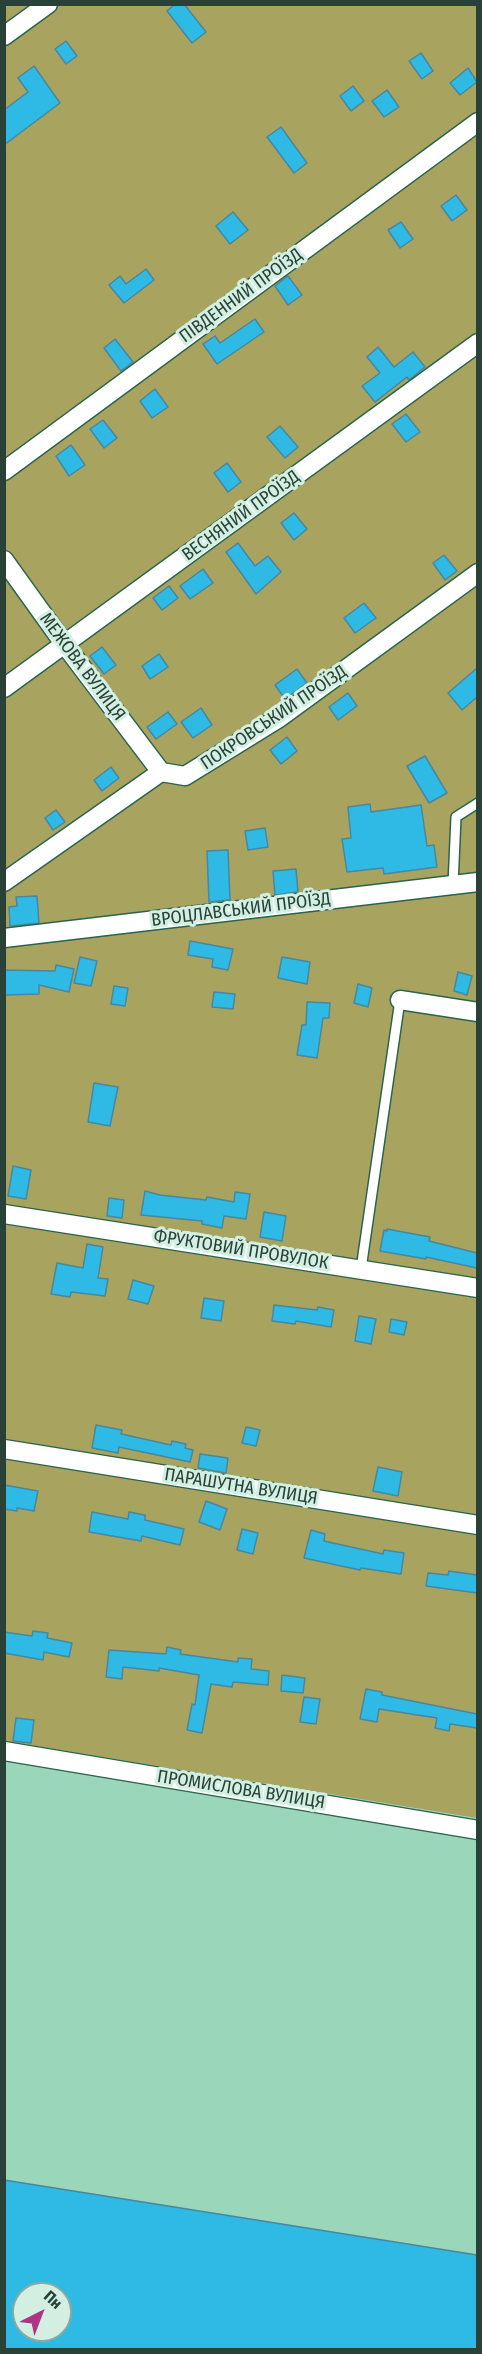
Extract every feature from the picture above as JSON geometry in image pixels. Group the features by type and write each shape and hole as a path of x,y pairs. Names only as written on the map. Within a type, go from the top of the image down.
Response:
{"street":[{"path":"4,36 48,4"},
{"name":"ПІВДЕННИЙ ПРОЇЗД","path":"4,471 477,122"},
{"name":"ВЕСНЯНИЙ ПРОЇЗД","path":"4,688 477,343"},
{"name":"МЕЖОВА ВУЛИЦЯ","path":"4,560 161,772"},
{"name":"ПОКРОВСЬКИЙ ПРОЇЗД","path":"161,772 185,776 279,718 477,573"},
{"path":"4,882 161,772"},
{"name":"ВРОЦЛАВСЬКИЙ ПРОЇЗД","path":"4,938 477,882"},
{"path":"400,1000 477,1012"},
{"name":"ФРУКТОВИЙ ПРОВУЛОК","path":"4,1214 477,1288"},
{"name":"ПАРАШУТНА ВУЛИЦЯ","path":"4,1449 477,1525"},
{"name":"ПРОМИСЛОВА ВУЛИЦЯ","path":"4,1751 477,1830"}],"lane":[{"path":"453,885 456,818 477,803"},
{"path":"361,1269 400,1000"}],"shaded area":[{"path":"4,5 477,5 477,1818 5,1741"}],"building":[{"path":"175,4 184,4 206,32 192,43 167,11"},
{"path":"66,41 77,56 66,64 55,49"},
{"path":"421,53 433,71 422,79 409,61"},
{"path":"34,66 60,103 4,145 4,110 28,92 18,78"},
{"path":"468,68 477,82 460,95 450,83"},
{"path":"353,86 364,101 351,111 340,96"},
{"path":"387,90 399,107 384,117 372,101"},
{"path":"281,127 307,163 294,173 267,137"},
{"path":"456,195 467,210 452,221 441,206"},
{"path":"233,212 248,230 230,244 216,226"},
{"path":"401,222 413,239 400,248 388,230"},
{"path":"146,269 154,280 124,303 109,285 120,276 126,284"},
{"path":"288,276 302,295 288,305 275,286"},
{"path":"255,319 264,332 217,364 203,344 215,336 220,343"},
{"path":"115,339 133,362 121,371 104,348"},
{"path":"378,347 394,367 413,352 425,367 409,380 407,377 375,402 362,386 380,373 367,357"},
{"path":"155,389 168,407 152,418 140,401"},
{"path":"406,414 420,432 406,442 392,424"},
{"path":"103,420 117,438 104,448 90,429"},
{"path":"280,426 298,447 285,458 267,437"},
{"path":"71,445 85,465 69,476 56,456"},
{"path":"227,463 241,482 228,492 214,473"},
{"path":"294,513 307,529 294,540 281,523"},
{"path":"238,543 255,566 268,556 281,572 256,594 226,552"},
{"path":"444,555 457,571 445,580 433,563"},
{"path":"203,569 213,583 190,599 180,586"},
{"path":"169,586 178,598 162,610 153,598"},
{"path":"364,603 376,618 355,633 344,618"},
{"path":"102,647 116,665 104,674 90,656"},
{"path":"159,654 168,667 150,679 142,666"},
{"path":"477,668 477,697 462,710 448,693"},
{"path":"297,669 307,683 285,699 275,685"},
{"path":"348,693 357,706 338,720 329,707"},
{"path":"201,708 212,725 193,738 181,722"},
{"path":"168,712 177,724 156,739 147,727"},
{"path":"287,737 297,751 281,764 270,750"},
{"path":"425,756 447,793 429,803 407,766"},
{"path":"111,767 119,778 102,791 94,780"},
{"path":"370,804 371,812 421,805 427,846 434,845 437,867 384,874 383,868 347,872 342,839 351,838 348,807"},
{"path":"56,810 65,822 53,830 45,818"},
{"path":"265,828 268,847 248,850 245,831"},
{"path":"228,850 230,900 209,902 207,851"},
{"path":"296,869 298,892 275,895 273,871"},
{"path":"37,896 39,923 10,926 9,907 17,906 16,897"},
{"path":"190,941 233,949 228,970 212,967 213,959 188,955"},
{"path":"80,957 97,961 91,986 74,983"},
{"path":"282,957 310,962 307,984 278,978"},
{"path":"56,965 74,969 69,992 39,985 39,994 4,995 4,970 55,971"},
{"path":"458,972 472,976 467,995 454,991"},
{"path":"358,984 372,988 368,1007 354,1003"},
{"path":"114,986 128,988 125,1006 111,1004"},
{"path":"214,992 235,994 233,1009 212,1007"},
{"path":"307,1002 330,1003 329,1018 323,1018 317,1058 297,1055 302,1025 306,1025"},
{"path":"94,1083 118,1087 110,1126 88,1122"},
{"path":"13,1166 31,1170 26,1199 8,1196"},
{"path":"145,1191 160,1195 206,1200 207,1197 234,1202 235,1192 250,1194 246,1219 224,1216 222,1228 202,1224 202,1221 141,1215"},
{"path":"109,1198 124,1200 122,1218 107,1216"},
{"path":"264,1212 286,1216 282,1241 260,1237"},
{"path":"387,1229 430,1237 429,1241 477,1253 477,1268 426,1257 426,1259 380,1251 384,1230 387,1231"},
{"path":"87,1244 103,1247 98,1278 108,1279 105,1296 71,1292 70,1297 51,1294 57,1263 83,1268"},
{"path":"133,1280 154,1286 148,1304 128,1299"},
{"path":"204,1298 224,1301 221,1321 201,1318"},
{"path":"274,1305 334,1310 331,1327 296,1321 295,1324 272,1321"},
{"path":"359,1316 376,1319 371,1344 355,1341"},
{"path":"391,1319 407,1322 404,1335 389,1332"},
{"path":"96,1425 122,1430 121,1434 171,1445 172,1441 186,1444 185,1448 193,1450 190,1462 119,1447 118,1453 92,1448"},
{"path":"246,1427 260,1430 256,1446 242,1443"},
{"path":"200,1454 228,1458 226,1473 198,1468"},
{"path":"378,1467 402,1472 398,1496 373,1491"},
{"path":"4,1485 38,1491 34,1511 17,1508 17,1511 4,1509"},
{"path":"206,1501 227,1509 220,1530 199,1522"},
{"path":"92,1512 128,1519 129,1512 145,1515 145,1520 184,1529 180,1545 142,1536 141,1541 89,1532"},
{"path":"242,1529 258,1533 253,1554 237,1550"},
{"path":"311,1530 325,1534 324,1541 383,1554 384,1550 404,1553 401,1574 361,1568 360,1570 304,1558"},
{"path":"449,1571 477,1575 477,1593 426,1586 428,1573 448,1575"},
{"path":"33,1631 48,1633 47,1638 72,1643 69,1657 44,1652 43,1660 4,1653 4,1632 32,1636"},
{"path":"167,1647 181,1650 180,1654 238,1662 238,1658 252,1659 251,1669 269,1671 268,1685 233,1682 232,1687 211,1684 202,1733 187,1730 192,1704 195,1705 199,1675 159,1668 159,1671 123,1667 122,1679 106,1677 109,1650 166,1654"},
{"path":"282,1675 305,1678 303,1693 281,1691"},
{"path":"366,1689 382,1692 382,1695 477,1714 477,1728 450,1724 449,1731 435,1728 437,1718 379,1709 377,1722 360,1719"},
{"path":"304,1697 320,1699 316,1724 300,1722"},
{"path":"16,1718 34,1720 31,1743 13,1741"},
{"path":"4,2180 477,2255 477,2349 4,2349"}]}
